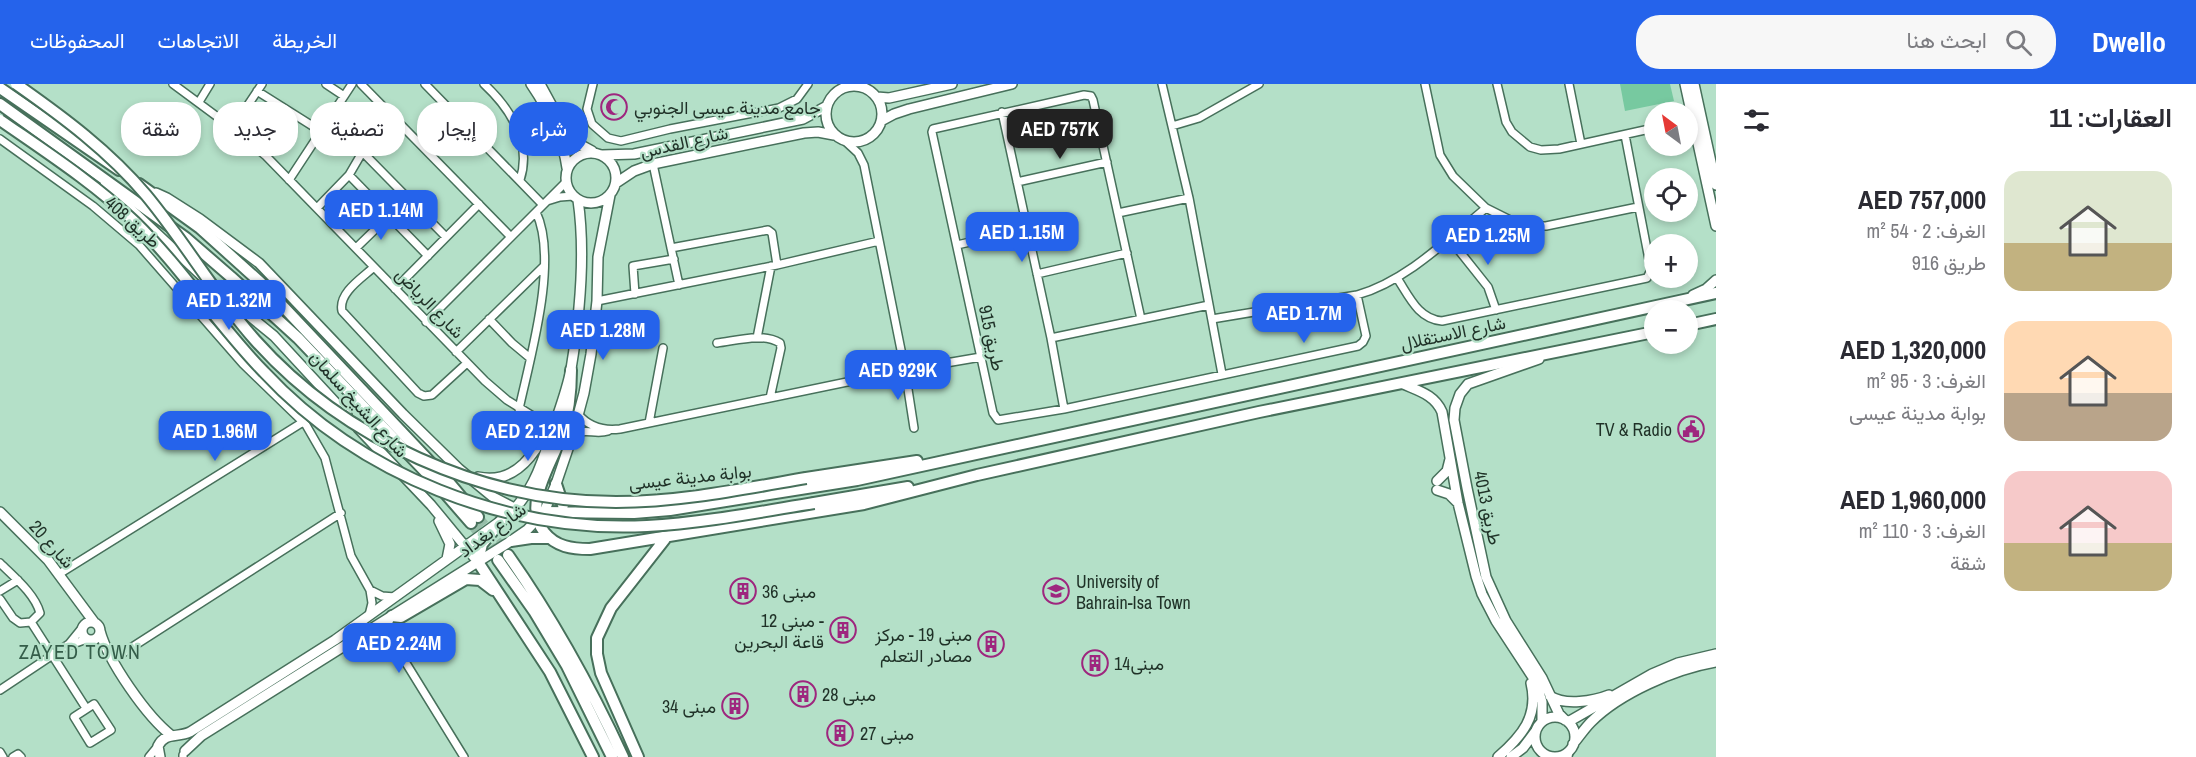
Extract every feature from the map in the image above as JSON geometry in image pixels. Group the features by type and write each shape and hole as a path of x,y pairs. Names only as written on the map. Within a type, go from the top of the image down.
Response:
{"main road":[{"name":"بوابة مدينة عيسى","path":"15,84 76,128 122,169 158,211 239,322 277,362 331,408 396,447 464,477 522,491 577,500 616,502 669,499 729,492 1022,445"},
{"path":"531,84 558,135 567,168 566,182 575,198 595,203 603,200 610,195 616,183 612,163 570,140 541,85"},
{"path":"877,97 889,98 952,84"},
{"path":"881,121 909,109 1012,84"},
{"path":"1685,84 1688,102"},
{"path":"1694,84 1713,153 1716,185"},
{"path":"858,85 877,97 881,105 881,121 878,128 867,139 860,142 845,141 834,135 827,125 826,106 836,88 858,85"},
{"name":"شارع الشيخ سلمان","path":"0,88 200,228 251,274 446,479 475,520 438,485 290,331 186,238 0,104"},
{"name":"شارع القدس","path":"598,154 634,154 803,119 826,106"},
{"path":"0,120 102,193 134,222 159,248 202,302 264,373 307,413 358,450 402,474 436,488 498,510 554,521 644,526 684,523 977,475"},
{"name":"شارع القدس","path":"616,183 636,170 653,164 804,133 818,132 834,135"},
{"path":"1698,145 1716,226"},
{"path":"1699,148 1702,152 1713,153"},
{"path":"567,168 570,162 581,154 598,154"},
{"name":"شارع الشيخ سلمان","path":"73,155 205,279 274,336 384,458 431,505 473,554"},
{"name":"شارع الشيخ سلمان","path":"151,193 167,198 185,209 228,238 259,263 415,427 459,469 494,497 515,510 539,515"},
{"name":"شارع بغداد","path":"499,556 539,515 556,484 573,434 584,393 597,302 598,257 610,195"},
{"name":"شارع بغداد","path":"502,520 515,510 533,484 562,403 571,370 582,261 575,198"},
{"path":"1686,299 1706,289 1716,280"},
{"name":"شارع الاستقلال","path":"1022,445 1716,293"},
{"path":"1698,323 1716,320"},
{"path":"571,370 567,416 537,499 539,515 549,538 573,549 590,549 864,504 977,475 1259,412 1644,334"},
{"name":"طريق 4013","path":"1542,722 1536,682 1496,621 1482,594 1471,559 1458,503 1460,482 1454,420 1455,408 1463,389 1477,380 1561,352"},
{"path":"459,469 482,478 496,478 512,473 527,462 547,430 571,370"},
{"name":"طريق 4013","path":"1402,384 1426,394 1437,403 1442,412 1450,457 1460,482 1486,577 1506,621 1542,678 1559,714 1566,721"},
{"path":"539,515 569,512 634,513 697,506 857,480 1022,445"},
{"path":"1450,457 1447,471 1437,486 1458,503"},
{"path":"556,484 561,502 569,512"},
{"path":"431,505 449,539 450,548 447,559"},
{"name":"شارع 20","path":"0,512 48,560 93,622"},
{"path":"634,513 641,527 643,542 637,575"},
{"path":"473,554 502,520"},
{"path":"511,542 531,538 549,538"},
{"path":"638,757 601,673 597,654 597,638 610,608 665,538"},
{"path":"473,554 499,556 544,606 576,663 623,757"},
{"path":"473,554 550,672 593,757"},
{"name":"شارع بغداد","path":"158,745 165,737 190,732 335,640 447,559 473,554"},
{"name":"شارع بغداد","path":"183,755 201,736 391,617 473,554"},
{"path":"499,556 567,666 612,757"},
{"path":"391,617 402,616 465,579 480,580 502,598"},
{"name":"شارع 20","path":"77,600 82,627"},
{"path":"110,656 82,635 82,627 87,622 93,622 98,626 110,656 151,717 183,743 183,755"},
{"path":"88,640 98,637 100,631"},
{"path":"1566,721 1652,674 1678,663 1716,654"},
{"path":"1535,757 1560,756 1570,751 1590,723 1634,692 1673,674 1716,662"},
{"path":"1498,757 1519,738 1532,712 1533,693 1524,663"},
{"path":"1550,696 1558,700 1584,700 1605,697 1624,690"},
{"path":"151,717 160,757"},
{"path":"1511,757 1523,748 1542,722 1556,717 1566,721 1574,732 1570,751"},
{"path":"1535,732 1538,747 1549,756"}],"street":[{"name":"شارع الرياض","path":"173,84 199,102"},
{"path":"199,102 210,84"},
{"path":"326,84 344,96"},
{"path":"340,102 352,84"},
{"path":"361,84 417,140"},
{"path":"425,84 443,102"},
{"path":"484,84 503,105 520,135 524,158 520,180"},
{"path":"592,84 587,109 592,124 608,138 621,141 779,108 797,99 808,84"},
{"path":"1162,84 1189,198 1222,374"},
{"path":"1172,126 1199,118 1259,84"},
{"path":"1425,84 1440,155 1453,176 1486,208 1515,222 1529,226 1546,226 1638,207"},
{"path":"1497,84 1506,122 1520,140 1541,150 1644,130"},
{"path":"1569,84 1581,144"},
{"path":"250,102 260,87 310,123"},
{"name":"طريق 915","path":"1141,319 1093,100 1088,95 937,126 933,130 993,413 1001,420 1064,409 1361,344 1366,336 1357,295"},
{"name":"شارع الرياض","path":"201,104 254,146 290,180 426,322 496,391 519,409 536,418 547,430"},
{"path":"1002,112 1064,409"},
{"path":"1397,278 1418,309 1431,319 1442,321 1647,278 1651,270 1625,135"},
{"name":"طريق 408","path":"0,139 125,232 154,261 243,364 303,422 325,458 351,556 370,590"},
{"path":"845,141 863,161 905,369 914,428"},
{"path":"290,180 310,150"},
{"path":"317,208 349,175 360,156"},
{"path":"368,156 446,237"},
{"path":"433,156 511,237"},
{"path":"496,156 545,203"},
{"path":"1017,182 1107,162"},
{"path":"653,164 679,285"},
{"path":"349,175 428,256"},
{"path":"426,322 566,182"},
{"path":"545,203 560,197 575,198"},
{"path":"1118,213 1189,198"},
{"path":"395,289 479,204"},
{"path":"1212,319 1357,295 1378,288 1397,278 1486,208"},
{"path":"519,409 543,287 542,228 536,212"},
{"path":"356,248 389,216"},
{"path":"957,246 1027,229"},
{"path":"671,248 768,230 772,234 774,266 757,338"},
{"path":"1449,238 1488,287 1496,310"},
{"path":"597,302 774,266 879,241"},
{"path":"1037,274 1127,253"},
{"path":"635,294 633,266 674,259"},
{"path":"456,352 544,266"},
{"path":"374,267 345,294 342,311 418,393 424,396 432,395 467,363"},
{"path":"1051,338 1209,305"},
{"path":"489,319 530,358"},
{"path":"717,343 757,338 776,340 781,345 771,398"},
{"path":"649,423 663,348"},
{"path":"573,434 584,430 600,433 905,369 981,357"},
{"path":"578,414 590,424 610,430"},
{"name":"شارع الرياض","path":"536,418 551,418"},
{"path":"59,574 303,422"},
{"path":"110,656 341,513"},
{"path":"0,563 18,580 39,609 38,616 31,622 23,624 16,621 0,598"},
{"path":"0,591 18,580"},
{"path":"370,590 381,597 395,597"},
{"path":"369,615 372,603 370,590"},
{"path":"391,617 387,627 393,642 464,757"},
{"path":"31,622 86,708"},
{"path":"65,647 82,627"},
{"path":"369,631 385,635 393,642"},
{"path":"0,690 65,647 88,640"},
{"path":"95,705 111,729 91,743 74,718 86,708 95,705"},
{"path":"149,757 158,745"},
{"path":"0,752 3,757"},
{"path":"13,757 18,754 21,757"}],"green space":[{"path":"1620,84 1670,84 1674,101 1644,102 1644,107 1625,111"}],"tunnel":[{"path":"478,517 508,555"},
{"path":"471,523 498,559"}],"place":[{"name":"جامع مدينة عيسى الجنوبي","path":"614,107"},
{"name":"TV & Radio","path":"1691,429"},
{"name":"مبنى 36","path":"743,591"},
{"name":"University of Bahrain-Isa Town","path":"1056,591"},
{"name":"مبنى 12 - قاعة البحرين","path":"843,630"},
{"name":"مبنى 19 - مركز مصادر التعلم","path":"991,644"},
{"name":"مبنى14","path":"1095,663"},
{"name":"مبنى 28","path":"803,694"},
{"name":"مبنى 34","path":"735,706"},
{"name":"مبنى 27","path":"840,733"}],"district":[{"name":"ZAYED TOWN","path":"80,651"}]}
